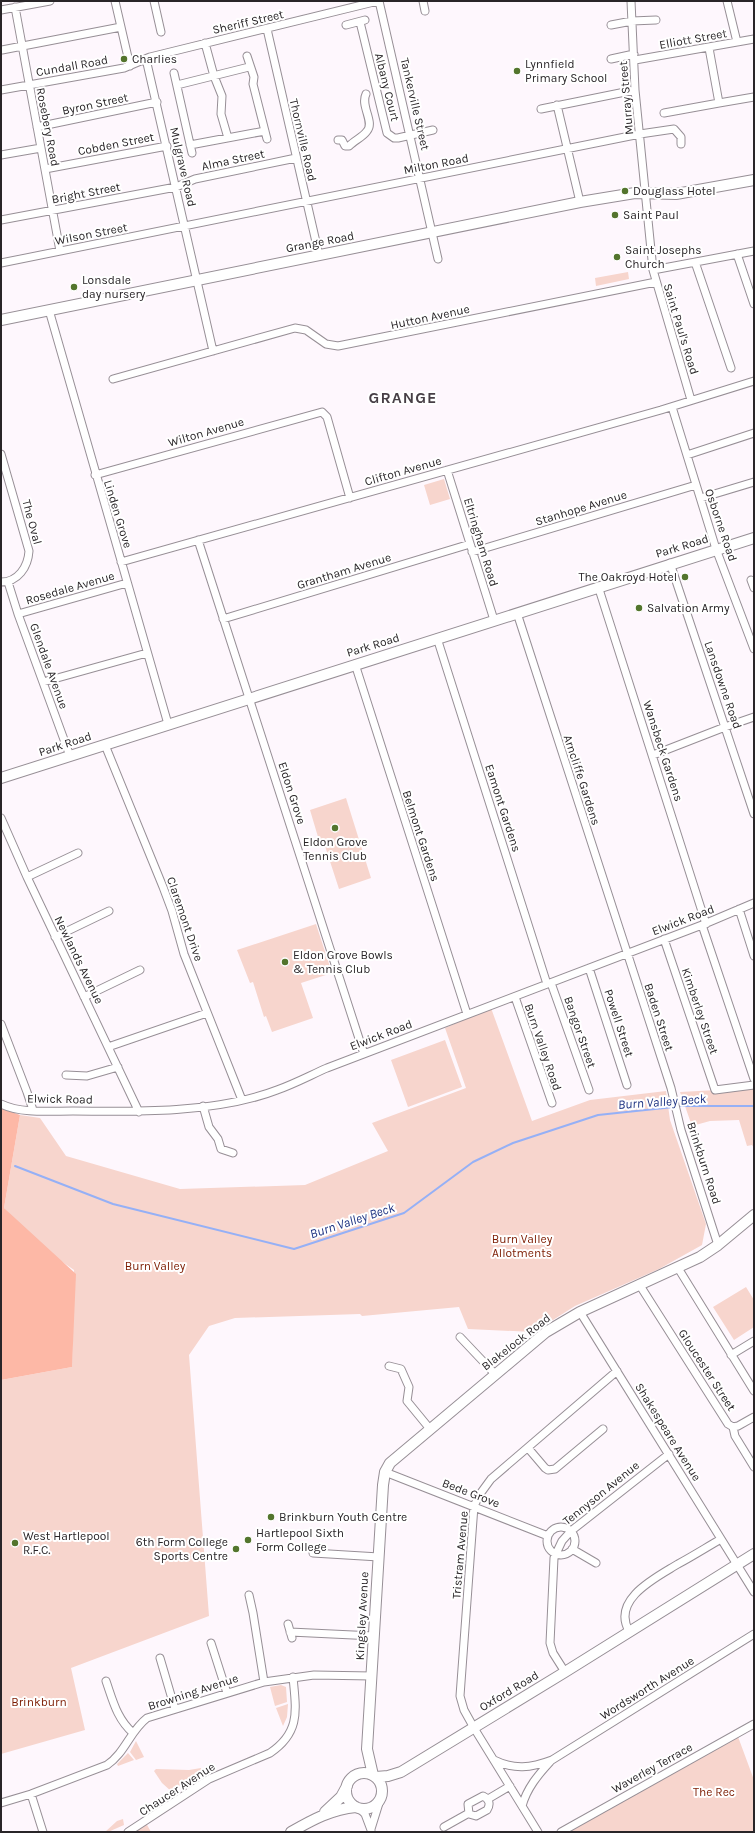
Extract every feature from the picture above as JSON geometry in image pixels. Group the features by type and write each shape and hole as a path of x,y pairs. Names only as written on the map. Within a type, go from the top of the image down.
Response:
{"street":[{"path":"1,10 50,1"},
{"path":"115,1 130,66"},
{"path":"154,1 161,32"},
{"name":"Sheriff Street","path":"146,59 205,43 378,1"},
{"name":"Tankerville Street","path":"378,1 411,135 438,259"},
{"path":"423,1 425,11"},
{"name":"Murray Street","path":"631,1 636,90 645,193"},
{"path":"727,1 737,42"},
{"name":"Rosebery Road","path":"15,7 60,251"},
{"path":"611,25 632,21 656,20"},
{"name":"Albany Court","path":"346,25 362,21 387,133 390,136 398,138 411,135"},
{"path":"2,50 121,28"},
{"name":"Thornville Road","path":"267,29 319,255"},
{"name":"Elliott Street","path":"611,59 709,48 754,39"},
{"path":"205,43 214,76 222,96 221,117 228,138"},
{"path":"709,48 719,103"},
{"path":"246,56 254,77 253,84 267,139"},
{"name":"Cundall Road","path":"1,90 130,66 146,59"},
{"name":"Mulgrave Road","path":"146,59 197,280"},
{"path":"177,85 249,66"},
{"path":"174,73 192,153"},
{"path":"541,109 636,90"},
{"path":"338,140 342,140 346,146 349,146 368,131 370,124 364,100 366,94"},
{"path":"664,113 754,97"},
{"name":"Byron Street","path":"37,127 157,102"},
{"path":"557,105 580,202"},
{"path":"367,114 381,111"},
{"path":"190,145 265,130"},
{"path":"411,135 433,130"},
{"name":"Milton Road","path":"185,226 306,200 640,134 674,130 681,136 681,144"},
{"name":"Cobden Street","path":"45,169 167,146"},
{"path":"1,155 41,148"},
{"name":"Alma Street","path":"176,187 195,180 296,158"},
{"name":"Grange Road","path":"1,320 580,202 645,193 676,194 754,180"},
{"name":"Bright Street","path":"1,220 176,187"},
{"name":"Saint Paul's Road","path":"645,193 653,270 691,400"},
{"name":"Wilson Street","path":"1,263 185,226"},
{"path":"653,270 754,251"},
{"path":"737,254 754,304"},
{"path":"695,262 731,368"},
{"path":"197,280 213,351"},
{"name":"Hutton Avenue","path":"113,379 295,328 306,330 326,344 338,346 656,282"},
{"name":"Linden Grove","path":"49,310 168,724"},
{"name":"Clifton Avenue","path":"121,562 672,407 754,381"},
{"name":"Osborne Road","path":"672,407 716,549 754,649"},
{"name":"Wilton Avenue","path":"95,474 322,412 327,417 350,498"},
{"path":"687,455 754,434"},
{"name":"The Oval","path":"1,454 29,551 23,571 14,579 5,582"},
{"name":"Eltringham Road","path":"447,470 494,620"},
{"path":"701,498 754,482"},
{"name":"Stanhope Avenue","path":"472,552 696,485"},
{"name":"Park Road","path":"1,778 670,563 754,539"},
{"name":"Eldon Grove","path":"198,540 364,1054"},
{"name":"Grantham Avenue","path":"224,619 470,544"},
{"name":"Lansdowne Road","path":"670,563 754,814"},
{"path":"751,580 754,588"},
{"name":"Glendale Avenue","path":"5,582 70,756"},
{"name":"Rosedale Avenue","path":"18,614 127,583"},
{"name":"Wansbeck Gardens","path":"598,586 653,755 704,924 754,1079"},
{"name":"Arncliffe Gardens","path":"517,613 627,954"},
{"name":"Eamont Gardens","path":"437,638 549,983"},
{"path":"43,682 147,653"},
{"name":"Belmont Gardens","path":"355,664 467,1014"},
{"path":"653,755 754,717"},
{"name":"Claremont Drive","path":"104,745 163,887 172,911 184,954 242,1100"},
{"name":"Newlands Avenue","path":"1,818 55,937 139,1112"},
{"path":"27,877 78,853"},
{"name":"Elwick Road","path":"1,1104 8,1108 33,1110 139,1112 203,1106 242,1100 277,1091 327,1068 627,954 754,903"},
{"path":"739,910 754,956"},
{"path":"55,937 109,911"},
{"name":"Kimberley Street","path":"664,939 715,1090 754,1085"},
{"name":"Baden Street","path":"627,954 671,1088"},
{"name":"Powell Street","path":"590,968 627,1085"},
{"path":"84,997 140,970"},
{"name":"Bangor Street","path":"549,983 589,1090"},
{"name":"Burn Valley Road","path":"515,997 552,1103"},
{"path":"108,1047 207,1013"},
{"path":"1,1024 33,1110"},
{"path":"71,1067 74,1075"},
{"path":"66,1075 87,1076 118,1067"},
{"name":"Brinkburn Road","path":"671,1088 677,1115 718,1246"},
{"path":"203,1106 210,1127 218,1139 218,1151 233,1153"},
{"name":"Blakelock Road","path":"385,1472 390,1463 546,1332 580,1312 639,1284 678,1268 718,1246 754,1215"},
{"path":"678,1268 754,1391"},
{"name":"Gloucester Street","path":"639,1284 728,1424 733,1427 734,1436 754,1467"},
{"name":"Shakespeare Avenue","path":"580,1312 754,1592"},
{"path":"460,1337 495,1374"},
{"path":"731,1355 754,1341"},
{"path":"389,1366 401,1369 409,1387 407,1401 430,1429"},
{"name":"Tristram Avenue","path":"474,1728 464,1710 460,1696 460,1685 474,1506 480,1494 491,1480 617,1372"},
{"path":"733,1427 738,1426 754,1417"},
{"path":"528,1448 548,1470 555,1469 603,1429"},
{"name":"Tennyson Avenue","path":"565,1672 553,1653 550,1643 555,1554 562,1541 571,1531 669,1454"},
{"name":"Kingsley Avenue","path":"354,1777 362,1764 367,1749 385,1472"},
{"name":"Bede Grove","path":"385,1472 548,1536"},
{"path":"557,1528 564,1528 571,1531 574,1537 572,1549 563,1555 555,1554 548,1546 548,1536 557,1528"},
{"path":"629,1631 625,1625 624,1617 627,1607 636,1593 647,1583 721,1539"},
{"path":"572,1549 596,1562"},
{"path":"313,1553 379,1557"},
{"name":"Oxford Road","path":"374,1776 388,1776 401,1772 754,1554"},
{"path":"249,1595 264,1682"},
{"path":"288,1624 291,1635 374,1636"},
{"name":"Wordsworth Avenue","path":"494,1760 517,1768 538,1766 552,1760 754,1634"},
{"path":"210,1643 227,1693"},
{"path":"160,1658 175,1709"},
{"name":"Browning Avenue","path":"1,1803 31,1794 107,1765 121,1752 141,1722 147,1718 264,1682 293,1677 338,1675 372,1676"},
{"name":"Chaucer Avenue","path":"128,1832 209,1779 270,1753 286,1740 295,1722 296,1712 293,1677"},
{"path":"106,1681 117,1715 133,1734"},
{"name":"Waverley Terrace","path":"561,1832 754,1724"},
{"path":"474,1728 538,1832"},
{"name":"Kingsley Avenue","path":"367,1749 374,1776"},
{"name":"Wordsworth Avenue","path":"522,1806 531,1784 552,1760"},
{"name":"Oxford Road","path":"381,1798 401,1772"},
{"path":"321,1816 341,1797 354,1777 361,1774 374,1776 382,1788 381,1798 371,1830"},
{"path":"347,1786 346,1790 349,1800 365,1814 371,1830"},
{"path":"488,1799 510,1786"},
{"path":"31,1794 43,1832"},
{"path":"468,1813 468,1807 471,1802 483,1796 488,1799"},
{"path":"291,1832 321,1816 342,1808 358,1807 366,1809 374,1806 381,1798"},
{"path":"468,1813 476,1816 487,1810 489,1803 488,1799"},
{"path":"444,1827 468,1813"}],"green space":[{"path":"628,272 629,279 596,286 595,278"},
{"path":"444,479 450,499 430,505 424,485"},
{"name":"Eldon Grove Tennis Club","path":"346,798 371,878 339,889 325,846 321,847 310,810"},
{"name":"Eldon Grove Bowls & Tennis Club","path":"316,924 332,973 301,983 313,1018 272,1032 266,1016 264,1017 253,982 250,983 237,950"},
{"path":"491,1008 532,1121 590,1100 666,1091 670,1120 706,1224 702,1245 659,1269 575,1306 534,1332 468,1329 459,1307 362,1316 360,1314 235,1318 209,1326 189,1355 209,1616 71,1668 85,1730 1,1754 1,1380 72,1367 74,1270 38,1245 4,1208 20,1115 40,1118 66,1156 180,1189 305,1185 388,1151 372,1123 466,1088 445,1028"},
{"path":"445,1040 462,1087 408,1107 391,1060"},
{"path":"754,1088 754,1148 752,1145 747,1146 739,1120 710,1121 692,1126 680,1092"},
{"path":"746,1287 754,1300 754,1327 734,1340 713,1307"},
{"path":"281,1685 286,1687 287,1702 275,1706 270,1687"},
{"path":"288,1704 287,1717 283,1726 276,1708"},
{"name":"The Rec","path":"737,1734 754,1780 754,1832 568,1832"},
{"path":"136,1741 144,1757 136,1760 130,1752"},
{"path":"128,1753 134,1760 118,1766 117,1764"},
{"path":"201,1768 202,1774 174,1789 172,1792 162,1783 154,1771 156,1769 189,1770"},
{"path":"123,1819 124,1825 105,1832 117,1821"},
{"path":"146,1823 151,1832 130,1832"}],"shaded area":[{"path":"1,1108 20,1115 4,1208 76,1274 72,1367 1,1380"}],"waterway":[{"name":"Burn Valley Beck","path":"678,1106 754,1106"},
{"name":"Burn Valley Beck","path":"15,1166 113,1204 294,1249 404,1213 473,1162 513,1143 598,1115 674,1107"}],"place":[{"name":"Charlies","path":"124,59"},
{"name":"Lynnfield Primary School","path":"517,71"},
{"name":"Douglass Hotel","path":"625,191"},
{"name":"Saint Paul","path":"615,215"},
{"name":"Saint Josephs Church","path":"617,257"},
{"name":"Lonsdale day nursery","path":"74,287"},
{"name":"The Oakroyd Hotel","path":"685,577"},
{"name":"Salvation Army","path":"639,608"},
{"name":"Eldon Grove Tennis Club","path":"335,828"},
{"name":"Eldon Grove Bowls & Tennis Club","path":"285,962"},
{"name":"Brinkburn Youth Centre","path":"271,1517"},
{"name":"Hartlepool Sixth Form College","path":"248,1540"},
{"name":"West Hartlepool R.F.C.","path":"15,1543"},
{"name":"6th Form College Sports Centre","path":"236,1549"}],"district":[{"name":"GRANGE","path":"403,397"}],"park label":[{"name":"Burn Valley Allotments","path":"522,1246"},
{"name":"Burn Valley","path":"155,1266"},
{"name":"Brinkburn","path":"39,1702"}]}
